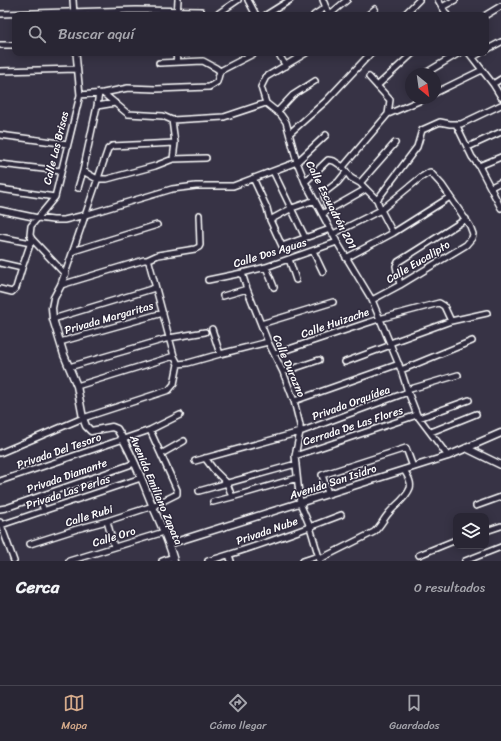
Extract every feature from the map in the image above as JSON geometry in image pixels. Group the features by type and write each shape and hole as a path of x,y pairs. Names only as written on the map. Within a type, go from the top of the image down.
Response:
{"main road":[{"path":"65,274 54,298 52,308 53,319 64,355 77,386 83,418"},
{"name":"Avenida Emiliano Zapata","path":"83,418 86,426 91,430 112,427 118,429 142,478 174,559"},
{"name":"Avenida San Isidro","path":"169,544 328,493 413,468 448,456 501,433"},
{"path":"466,448 501,465"}],"street":[{"path":"73,0 74,12"},
{"path":"178,0 178,12"},
{"path":"220,12 238,0"},
{"path":"248,0 254,12"},
{"path":"271,12 290,0"},
{"path":"322,0 328,12"},
{"path":"333,12 347,0"},
{"path":"407,12 419,0"},
{"path":"438,0 445,12"},
{"path":"442,7 455,0"},
{"path":"489,13 501,6"},
{"path":"318,12 326,7"},
{"path":"372,12 375,9"},
{"path":"95,12 136,10 178,12 201,11"},
{"path":"0,14 12,14"},
{"path":"489,48 501,42"},
{"path":"0,45 12,45"},
{"name":"Calle Las Brisas","path":"0,289 12,292 16,288 31,241 30,235 32,226 55,197 80,95 76,56"},
{"path":"176,56 176,62"},
{"path":"80,95 128,88 156,89 209,87 217,82 220,71 249,56"},
{"path":"280,56 286,66"},
{"path":"101,93 128,114 163,116 172,120 224,117 266,103 261,87 266,77 301,56"},
{"path":"290,133 326,101 368,56"},
{"path":"377,86 410,56"},
{"path":"434,68 454,56"},
{"path":"472,56 501,97"},
{"path":"160,63 203,61 220,71"},
{"path":"0,71 77,69"},
{"path":"441,90 482,70"},
{"path":"328,210 324,196 325,192 338,182 345,170 388,114 390,100 369,77"},
{"path":"493,84 501,79"},
{"path":"277,112 292,95 315,81"},
{"path":"78,188 101,93"},
{"path":"98,106 115,103"},
{"name":"Calle Escuadrón 201","path":"266,103 281,115 286,122 297,162 305,182 332,234 372,300 399,364 418,417 448,456"},
{"path":"388,114 412,104"},
{"path":"377,200 417,147 422,130 440,122 461,124 501,105"},
{"path":"172,120 175,143 173,159"},
{"path":"456,124 472,157 491,187 501,208"},
{"path":"468,147 501,132"},
{"path":"0,135 68,144"},
{"path":"0,210 38,218 64,220 172,189 196,186 233,186 297,162 326,135"},
{"path":"0,237 31,241 65,274 108,148 112,146 175,143"},
{"path":"360,183 395,143"},
{"path":"479,166 501,157"},
{"path":"83,171 98,179 107,179 155,166 173,159 206,158"},
{"path":"305,182 328,160 334,161 377,200 393,233"},
{"path":"0,164 61,171"},
{"path":"273,170 305,237"},
{"path":"332,234 381,210 420,178 430,172 442,185 466,219 398,262 396,266 400,285"},
{"path":"253,178 282,246 330,229"},
{"path":"491,187 501,182"},
{"path":"0,189 55,197"},
{"path":"322,214 366,189"},
{"path":"346,258 393,233 450,197"},
{"path":"270,220 292,208 315,200"},
{"path":"61,285 147,260 158,255 199,247 199,215"},
{"name":"Calle Eucalipto","path":"372,300 400,285 466,244 472,238 473,234 466,219"},
{"path":"73,251 157,225"},
{"name":"Calle Dos Aguas","path":"208,280 266,267 337,242"},
{"path":"313,251 323,272"},
{"path":"289,259 296,280"},
{"path":"0,453 83,418 169,390 174,384 178,364 174,356 149,262 147,260"},
{"path":"0,264 22,268"},
{"path":"266,267 274,287"},
{"name":"Calle Durazno","path":"242,273 268,342 283,372 294,401 300,425 295,456 300,503 310,527 319,559"},
{"path":"53,319 155,288"},
{"path":"223,296 247,289"},
{"path":"261,324 333,302"},
{"name":"Calle Huizache","path":"274,354 379,319 439,303 444,306 451,321"},
{"name":"Privada Margaritas","path":"60,342 163,313"},
{"path":"345,362 451,321 487,313"},
{"path":"212,329 220,354"},
{"path":"69,367 169,338 206,332"},
{"path":"401,370 472,341"},
{"path":"178,364 188,363 268,342"},
{"path":"77,386 174,356"},
{"path":"283,372 319,360"},
{"path":"294,401 399,364"},
{"name":"Privada Orquídea","path":"195,461 300,432 408,391 458,375"},
{"name":"Cerrada De Las Flores","path":"295,456 469,400"},
{"path":"430,432 476,414"},
{"name":"Privada Del Tesoro","path":"0,481 150,430 180,415"},
{"path":"150,430 161,454 184,441"},
{"path":"328,493 322,475 406,448 413,468"},
{"name":"Calle Rubi","path":"30,544 153,506 177,494 177,490 161,454"},
{"path":"205,458 227,483 232,496"},
{"name":"Privada Diamante","path":"3,508 135,463"},
{"path":"199,491 296,464"},
{"path":"303,561 319,559 374,532 389,513 403,499 410,488 410,480 404,470"},
{"name":"Privada Las Perlas","path":"0,523 44,511 142,478"},
{"path":"213,502 297,478"},
{"path":"39,496 44,511"},
{"path":"476,506 501,497"},
{"name":"Privada Nube","path":"208,561 230,555 341,515"},
{"path":"107,521 114,547"},
{"path":"0,523 14,561"},
{"path":"489,530 501,526"},
{"name":"Calle Oro","path":"70,561 164,532"},
{"path":"420,555 453,541"},
{"path":"465,561 501,547"},
{"path":"230,555 231,561"},
{"path":"162,561 174,559"}]}
